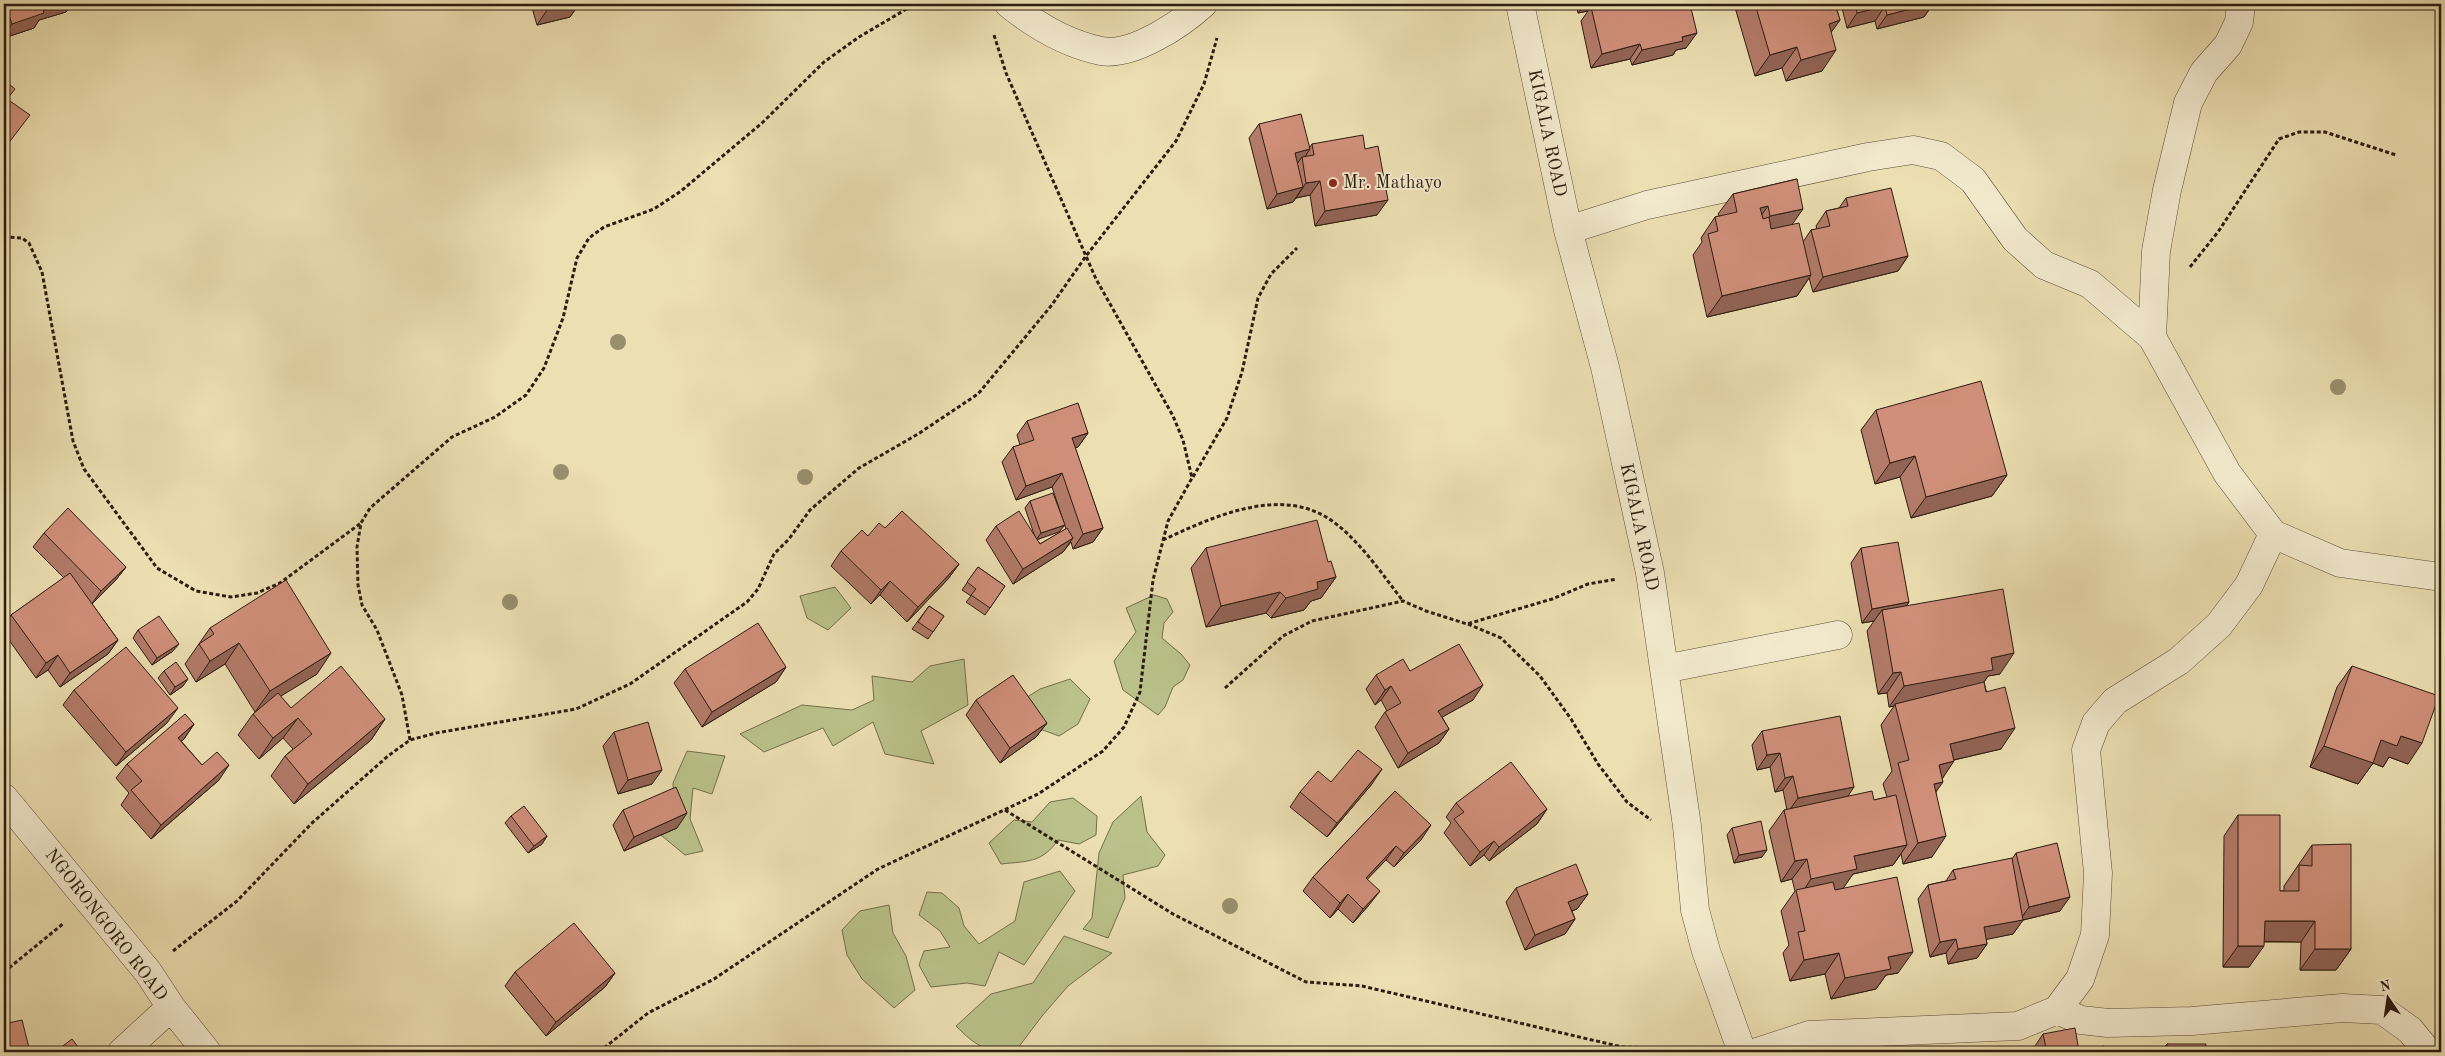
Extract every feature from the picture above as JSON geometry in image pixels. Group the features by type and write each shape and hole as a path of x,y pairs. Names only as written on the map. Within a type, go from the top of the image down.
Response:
{"street":[{"path":"1009,4 1024,16 1054,34 1102,51 1131,48 1156,38 1203,4"},
{"name":"KIGALA ROAD","path":"1520,4 1568,230 1605,367 1650,572 1690,849 1695,910 1706,951 1747,1052"},
{"path":"2152,337 2156,251 2167,190 2188,103 2204,72 2228,46 2239,22 2241,4"},
{"path":"1568,230 1647,205 1859,159 1914,150 1941,156 1973,180 2015,239 2044,265 2090,284 2152,337 2227,473 2273,534 2340,563 2441,577"},
{"path":"1747,1052 1809,1035 2018,1026 2057,1010 2080,979 2095,935 2098,873 2086,750 2096,723 2115,701 2179,661 2219,625 2249,585 2273,534"},
{"path":"1664,669 1838,635"},
{"name":"NGORONGORO ROAD","path":"4,798 148,972 170,1007 207,1052"},
{"path":"122,1052 170,1007"},
{"path":"2057,1010 2081,1020 2108,1023 2192,1022 2342,1008 2382,1010 2410,1030 2428,1052"}],"path":[{"path":"410,740 402,695 377,630 362,605 358,585 357,547 361,523 370,508 452,437 495,417 526,396 544,368 563,318 577,258 588,238 604,227 654,209 681,191 762,123 824,62 859,37 915,4"},
{"path":"992,26 999,55 1096,279 1173,416 1183,440 1192,478"},
{"path":"148,972 237,901 312,823 388,756 410,740 436,733 576,709 630,684 747,602 758,589 774,554 789,539 810,510 859,468 918,434 978,394 1051,306 1086,256 1176,141 1204,84 1219,30"},
{"path":"2154,306 2185,274 2218,232 2279,139 2299,132 2325,132 2396,155"},
{"path":"4,237 22,238 29,243 42,272 73,441 84,469 158,568 196,591 231,597 257,593 280,583 361,523"},
{"path":"599,1052 648,1013 714,979 878,869 1038,794 1103,751 1124,726 1140,692 1153,580 1168,521 1227,418 1242,372 1258,298 1271,274 1297,248"},
{"path":"1163,540 1194,526 1240,510 1284,504 1326,517 1369,558 1403,601 1501,638 1540,676 1598,764 1627,802 1690,849"},
{"path":"1467,624 1543,602 1588,584 1650,572"},
{"path":"1225,688 1283,636 1312,621 1403,601"},
{"path":"1005,810 1173,914 1306,982 1362,986 1622,1047 1747,1052"},
{"path":"4,972 34,949 89,901"}],"green space":[{"path":"835,587 851,608 828,630 807,618 800,596"},
{"path":"1154,595 1167,599 1173,612 1164,623 1162,638 1181,654 1190,665 1183,680 1173,687 1165,707 1158,715 1123,690 1114,661 1136,632 1126,608"},
{"path":"964,659 968,705 921,731 934,764 885,754 873,722 833,746 823,728 764,752 740,734 802,705 852,710 874,700 872,676 912,682 930,666"},
{"path":"1070,679 1090,699 1078,724 1059,736 1040,729 1018,703 1040,689"},
{"path":"687,751 725,756 712,794 693,788 690,819 703,851 685,855 656,831 674,814 673,783"},
{"path":"1141,796 1147,832 1165,855 1158,866 1123,875 1125,898 1108,938 1083,929 1092,918 1099,853 1113,822"},
{"path":"1073,798 1097,816 1096,835 1079,844 1058,840 1052,848 1040,857 1027,861 1001,864 989,843 1014,820 1032,822 1050,802"},
{"path":"1060,871 1075,891 1024,965 999,952 985,986 967,983 931,987 919,965 924,951 950,947 940,931 919,915 927,892 942,893 959,908 964,926 979,944 1015,921 1024,882"},
{"path":"889,905 893,933 906,956 915,990 894,1008 862,979 847,955 842,930 860,911"},
{"path":"1064,936 1112,953 1068,986 1015,1052 988,1049 969,1038 956,1026 991,994 1033,983"}],"building":[{"path":"5,4 55,4 43,8 44,13 12,24"},
{"path":"1605,4 1690,4 1697,33 1682,37 1683,41 1642,50 1640,44 1602,54 1591,7"},
{"path":"1755,4 1835,4 1840,20 1829,24 1836,50 1801,60 1797,47 1770,55"},
{"path":"1855,4 1930,4 1887,15 1885,6 1857,13"},
{"path":"4,80 15,89 7,99 30,115 4,149"},
{"path":"1301,114 1310,149 1295,153 1303,187 1277,194 1259,124"},
{"name":"Mr. Mathayo","path":"1363,135 1365,149 1378,146 1388,200 1325,211 1320,181 1306,183 1302,157 1314,155 1312,144"},
{"path":"1797,179 1803,209 1770,216 1768,206 1760,208 1763,219 1769,217 1771,229 1799,223 1811,275 1722,296 1708,234 1718,231 1715,217 1737,212 1733,194"},
{"path":"1891,188 1908,256 1823,277 1811,230 1830,226 1826,211 1848,206 1846,198"},
{"path":"1981,381 2007,475 1926,497 1915,456 1890,463 1876,410"},
{"path":"1078,403 1088,433 1072,438 1103,528 1083,534 1062,473 1026,486 1013,447 1034,440 1027,421"},
{"path":"1053,493 1065,525 1041,533 1030,501"},
{"path":"68,508 126,567 101,591 44,533"},
{"path":"902,511 959,564 918,607 890,581 881,590 841,551 862,530 868,536 879,523 885,528"},
{"path":"1019,511 1040,544 1067,528 1073,538 1023,569 996,526"},
{"path":"1317,520 1328,562 1331,561 1336,577 1317,582 1318,589 1286,598 1280,592 1221,606 1206,548"},
{"path":"1898,542 1909,602 1872,609 1861,548"},
{"path":"978,567 1005,586 990,608 971,595 976,589 967,582"},
{"path":"70,573 118,640 70,673 58,655 46,663 11,615"},
{"path":"286,580 331,653 270,691 239,643 210,661 199,644 214,634 210,628"},
{"path":"2003,589 2014,653 1991,658 1993,670 1904,686 1901,672 1893,673 1882,610"},
{"path":"929,606 944,616 933,632 918,622"},
{"path":"159,616 179,644 157,658 138,630"},
{"path":"758,623 786,667 712,712 685,669"},
{"path":"1459,644 1483,685 1438,711 1449,729 1408,753 1385,712 1401,703 1391,686 1385,690 1376,675 1403,659 1410,671"},
{"path":"126,647 178,708 126,752 74,690"},
{"path":"176,662 188,679 175,687 164,671"},
{"path":"341,666 385,719 308,784 285,756 312,734 298,718 273,738 253,714 278,693 291,708"},
{"path":"2352,666 2439,696 2422,743 2401,736 2397,746 2381,740 2373,763 2324,746"},
{"path":"1013,675 1047,723 1010,748 976,700"},
{"path":"1984,682 1986,692 2005,687 2015,728 1950,744 1954,761 1939,765 1943,782 1934,784 1946,836 1918,843 1898,763 1909,760 1895,704"},
{"path":"185,714 194,724 178,738 202,765 217,752 229,765 161,825 131,790 142,781 127,764"},
{"path":"1840,716 1854,787 1798,798 1793,776 1785,778 1780,753 1767,755 1762,731"},
{"path":"648,722 662,770 628,780 614,732"},
{"path":"1358,750 1382,769 1337,823 1300,792 1318,771 1331,782"},
{"path":"1511,762 1547,809 1499,847 1494,841 1480,852 1454,819 1464,812 1456,803"},
{"path":"676,787 687,813 634,837 623,810"},
{"path":"1395,791 1431,825 1404,853 1396,846 1366,878 1380,891 1363,909 1348,894 1340,903 1313,877"},
{"path":"1872,791 1874,800 1896,795 1907,845 1854,856 1857,869 1811,879 1807,859 1795,861 1784,810"},
{"path":"524,806 547,836 534,846 511,816"},
{"path":"2238,815 2280,815 2280,891 2299,891 2299,865 2312,866 2312,845 2351,844 2351,949 2315,949 2315,921 2265,921 2264,946 2238,946"},
{"path":"1761,821 1767,850 1739,855 1732,828"},
{"path":"2057,843 2070,897 2029,907 2016,853"},
{"path":"2012,858 2023,920 1984,927 1987,944 1958,949 1956,939 1940,942 1928,885 1956,879 1953,870"},
{"path":"1576,864 1588,894 1568,902 1575,919 1535,935 1516,888"},
{"path":"1897,877 1913,952 1888,957 1891,969 1845,978 1839,953 1804,960 1798,932 1805,931 1796,890 1833,882 1835,890"},
{"path":"574,923 615,973 556,1022 515,972"},
{"path":"22,1020 30,1052 5,1052 4,1024"},
{"path":"2075,1028 2079,1051 2104,1046 2105,1052 2047,1052 2043,1034"},
{"path":"72,1039 82,1052 55,1052"},
{"path":"2167,1044 2206,1044 2205,1052 2167,1052"},
{"path":"1303,1048 1307,1052 1299,1052"},
{"path":"1977,1049 1977,1052 1960,1052"}],"place":[{"name":"Mr. Mathayo","path":"1333,183"}]}
